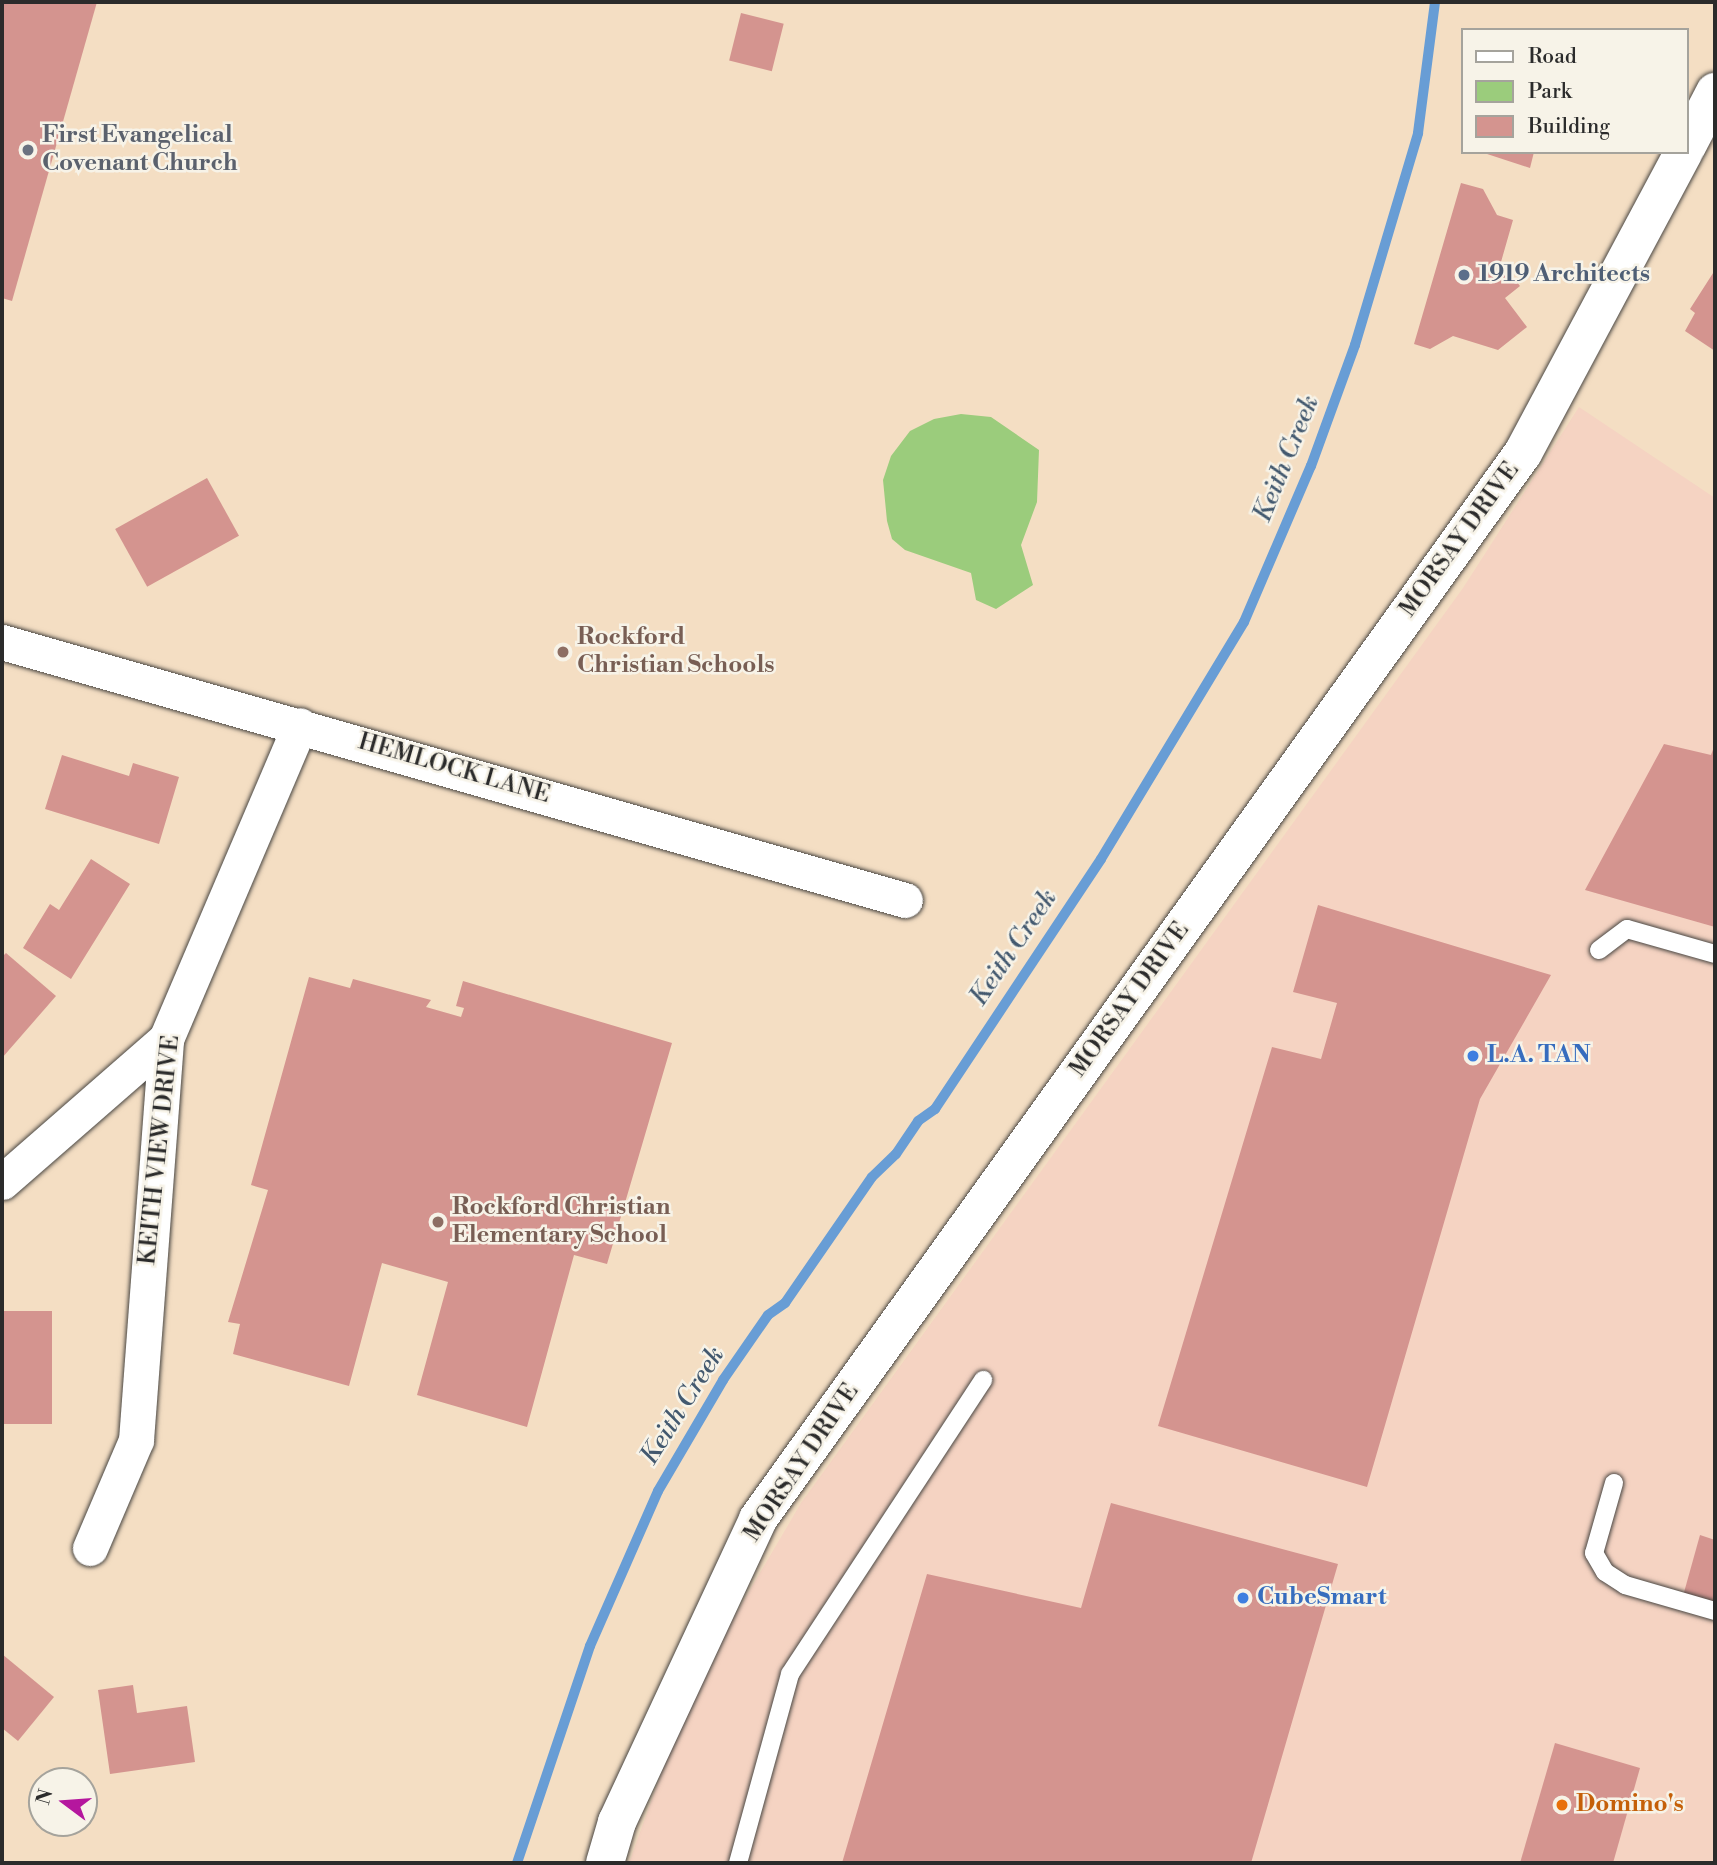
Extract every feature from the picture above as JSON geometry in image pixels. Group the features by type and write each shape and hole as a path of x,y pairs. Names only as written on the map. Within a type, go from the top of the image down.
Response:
{"street":[{"path":"1689,142 1714,96"},
{"name":"MORSAY DRIVE","path":"605,1863 617,1822 758,1519 1523,453 1683,154"},
{"name":"HEMLOCK LANE","path":"2,642 905,900"},
{"name":"KEITH VIEW DRIVE","path":"90,1548 136,1440 166,1039 300,725"},
{"path":"2,1182 166,1039"}],"lane":[{"path":"1599,950 1628,929 1715,954"},
{"path":"738,1863 790,1674 983,1380"},
{"path":"1614,1483 1594,1553 1605,1572 1625,1584 1715,1611"}],"shaded area":[{"path":"1579,407 1715,498 1715,1863 629,1863 671,1746 733,1619 801,1503 1463,588"}],"green space":[{"path":"961,414 991,417 1039,450 1037,502 1021,545 1033,585 996,609 976,600 971,573 905,550 892,539 887,521 883,480 891,456 910,431 934,419"}],"building":[{"name":"First Evangelical Covenant Church","path":"2,2 97,2 12,301 2,298"},
{"path":"741,13 784,24 772,71 729,61"},
{"path":"1487,154 1534,154 1530,168"},
{"path":"1461,183 1483,189 1497,215 1513,220 1501,262 1520,286 1505,298 1527,327 1498,350 1453,336 1430,349 1414,344"},
{"path":"1715,270 1715,351 1685,331 1695,313 1690,309"},
{"path":"207,478 239,536 147,587 115,529"},
{"path":"1664,744 1711,755 1715,744 1715,927 1585,890"},
{"path":"62,755 129,776 133,763 179,777 159,844 45,809"},
{"path":"91,859 130,884 71,979 23,948 50,904 59,910"},
{"path":"1318,905 1551,975 1480,1099 1367,1487 1158,1426 1272,1047 1321,1059 1337,1003 1293,992"},
{"path":"6,953 56,996 2,1058 2,957"},
{"name":"Rockford Christian Elementary School","path":"309,977 350,988 353,979 431,1000 426,1007 461,1017 464,1008 456,1006 463,981 672,1043 607,1264 574,1255 527,1427 417,1395 448,1282 382,1263 349,1386 233,1354 240,1324 228,1322 268,1190 251,1185"},
{"path":"2,1311 52,1311 52,1424 2,1424"},
{"path":"1111,1503 1338,1564 1251,1863 842,1863 927,1574 1081,1608"},
{"path":"1700,1535 1715,1540 1715,1606 1683,1596"},
{"path":"2,1654 54,1697 18,1741 2,1728"},
{"path":"133,1685 137,1713 187,1706 195,1762 110,1774 98,1690"},
{"path":"1555,1743 1640,1768 1613,1863 1520,1863"}],"waterway":[{"name":"Keith Creek","path":"517,1863 590,1646 658,1491 723,1380 768,1315 785,1303 872,1177 896,1154 918,1121 935,1109 1101,859 1244,622 1311,466 1355,345 1418,133 1435,2"}],"place":[{"name":"First Evangelical Covenant Church","path":"28,150"},
{"name":"1919 Architects","path":"1464,275"},
{"name":"Rockford Christian Schools","path":"563,652"},
{"name":"L.A. TAN","path":"1473,1056"},
{"name":"Rockford Christian Elementary School","path":"438,1222"},
{"name":"CubeSmart","path":"1243,1598"},
{"name":"Domino's","path":"1562,1805"}]}
